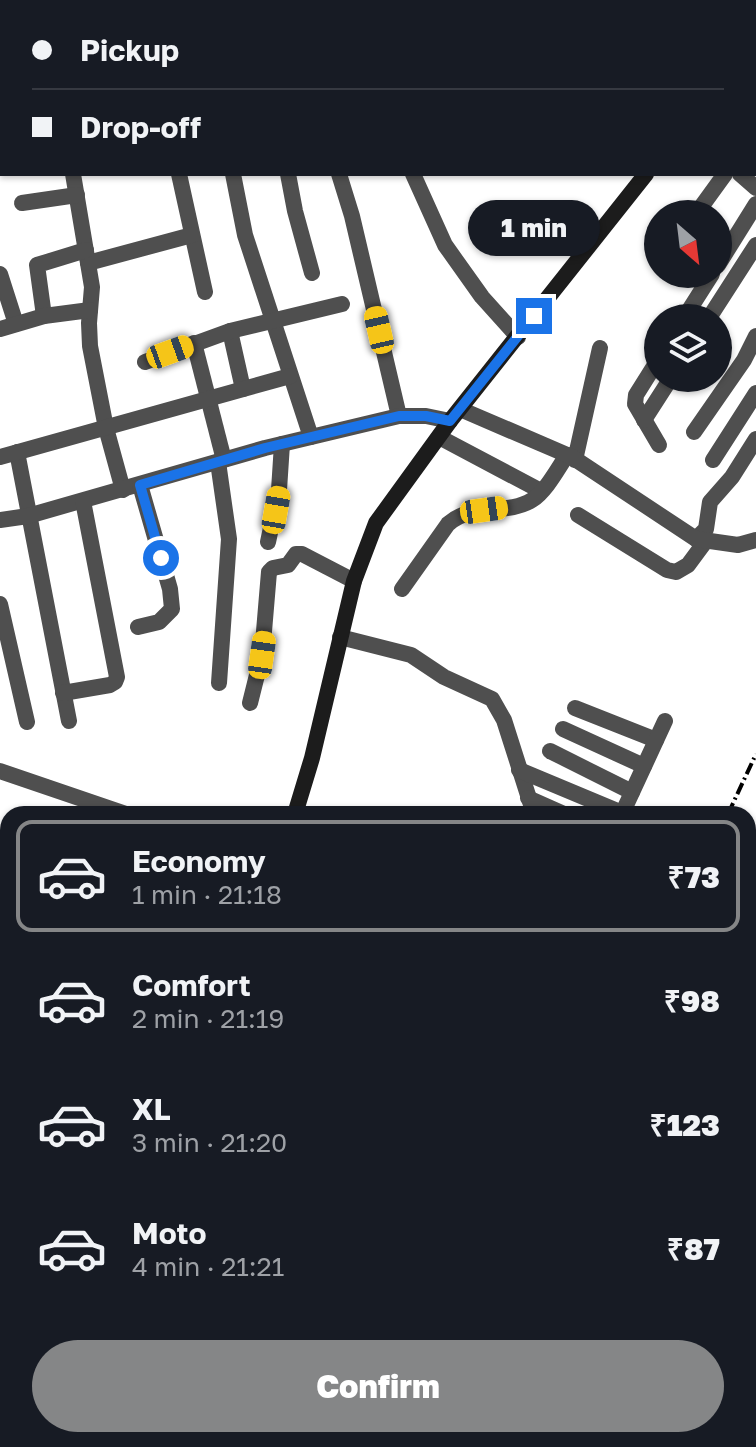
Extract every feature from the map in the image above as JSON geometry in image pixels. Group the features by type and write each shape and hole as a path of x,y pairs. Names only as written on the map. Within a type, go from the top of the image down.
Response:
{"main road":[{"path":"297,806 312,758 354,581 376,523 455,415 644,176"}],"street":[{"path":"73,176 92,287 90,346 106,428 123,490"},
{"path":"179,176 205,292"},
{"path":"233,176 245,235 311,437"},
{"path":"288,176 312,273"},
{"path":"340,176 352,216 399,416"},
{"path":"414,176 445,245 482,297 518,337"},
{"path":"706,200 724,176"},
{"path":"22,203 77,195"},
{"path":"732,243 756,204"},
{"path":"44,316 37,265 192,235"},
{"path":"718,304 756,245"},
{"path":"0,274 8,326 44,316 90,310"},
{"path":"145,362 230,331 342,304"},
{"path":"230,331 243,389"},
{"path":"694,432 744,360 756,336"},
{"path":"194,343 221,461 229,539 219,683"},
{"path":"402,589 455,517 523,504 533,499 571,458 600,348"},
{"path":"0,457 290,376"},
{"path":"644,382 636,395 635,404 659,445"},
{"path":"644,420 662,392"},
{"path":"713,460 756,393"},
{"path":"0,520 28,516 282,444 399,416 455,415 571,458 705,541 738,545 756,540"},
{"path":"439,437 541,491"},
{"path":"578,515 667,570 676,572 688,565 705,541 710,502 732,477 756,439"},
{"path":"268,542 279,490 282,444"},
{"path":"17,452 69,721"},
{"path":"138,627 159,622 172,609 170,589 140,485"},
{"path":"63,693 110,685 117,677 83,501"},
{"path":"250,703 263,646 269,572 288,565 296,554 302,554 354,581"},
{"path":"0,604 27,722"},
{"path":"340,637 420,659 437,672 497,704 531,806"},
{"path":"575,708 656,740"},
{"path":"626,806 665,721"},
{"path":"563,729 644,766"},
{"path":"550,751 632,792"},
{"path":"519,770 603,806"},
{"path":"0,771 103,806"}],"railway":[{"path":"732,806 756,754"}],"route":[{"path":"161,558 140,485 265,448 399,416 426,416 450,421 534,316"}]}
